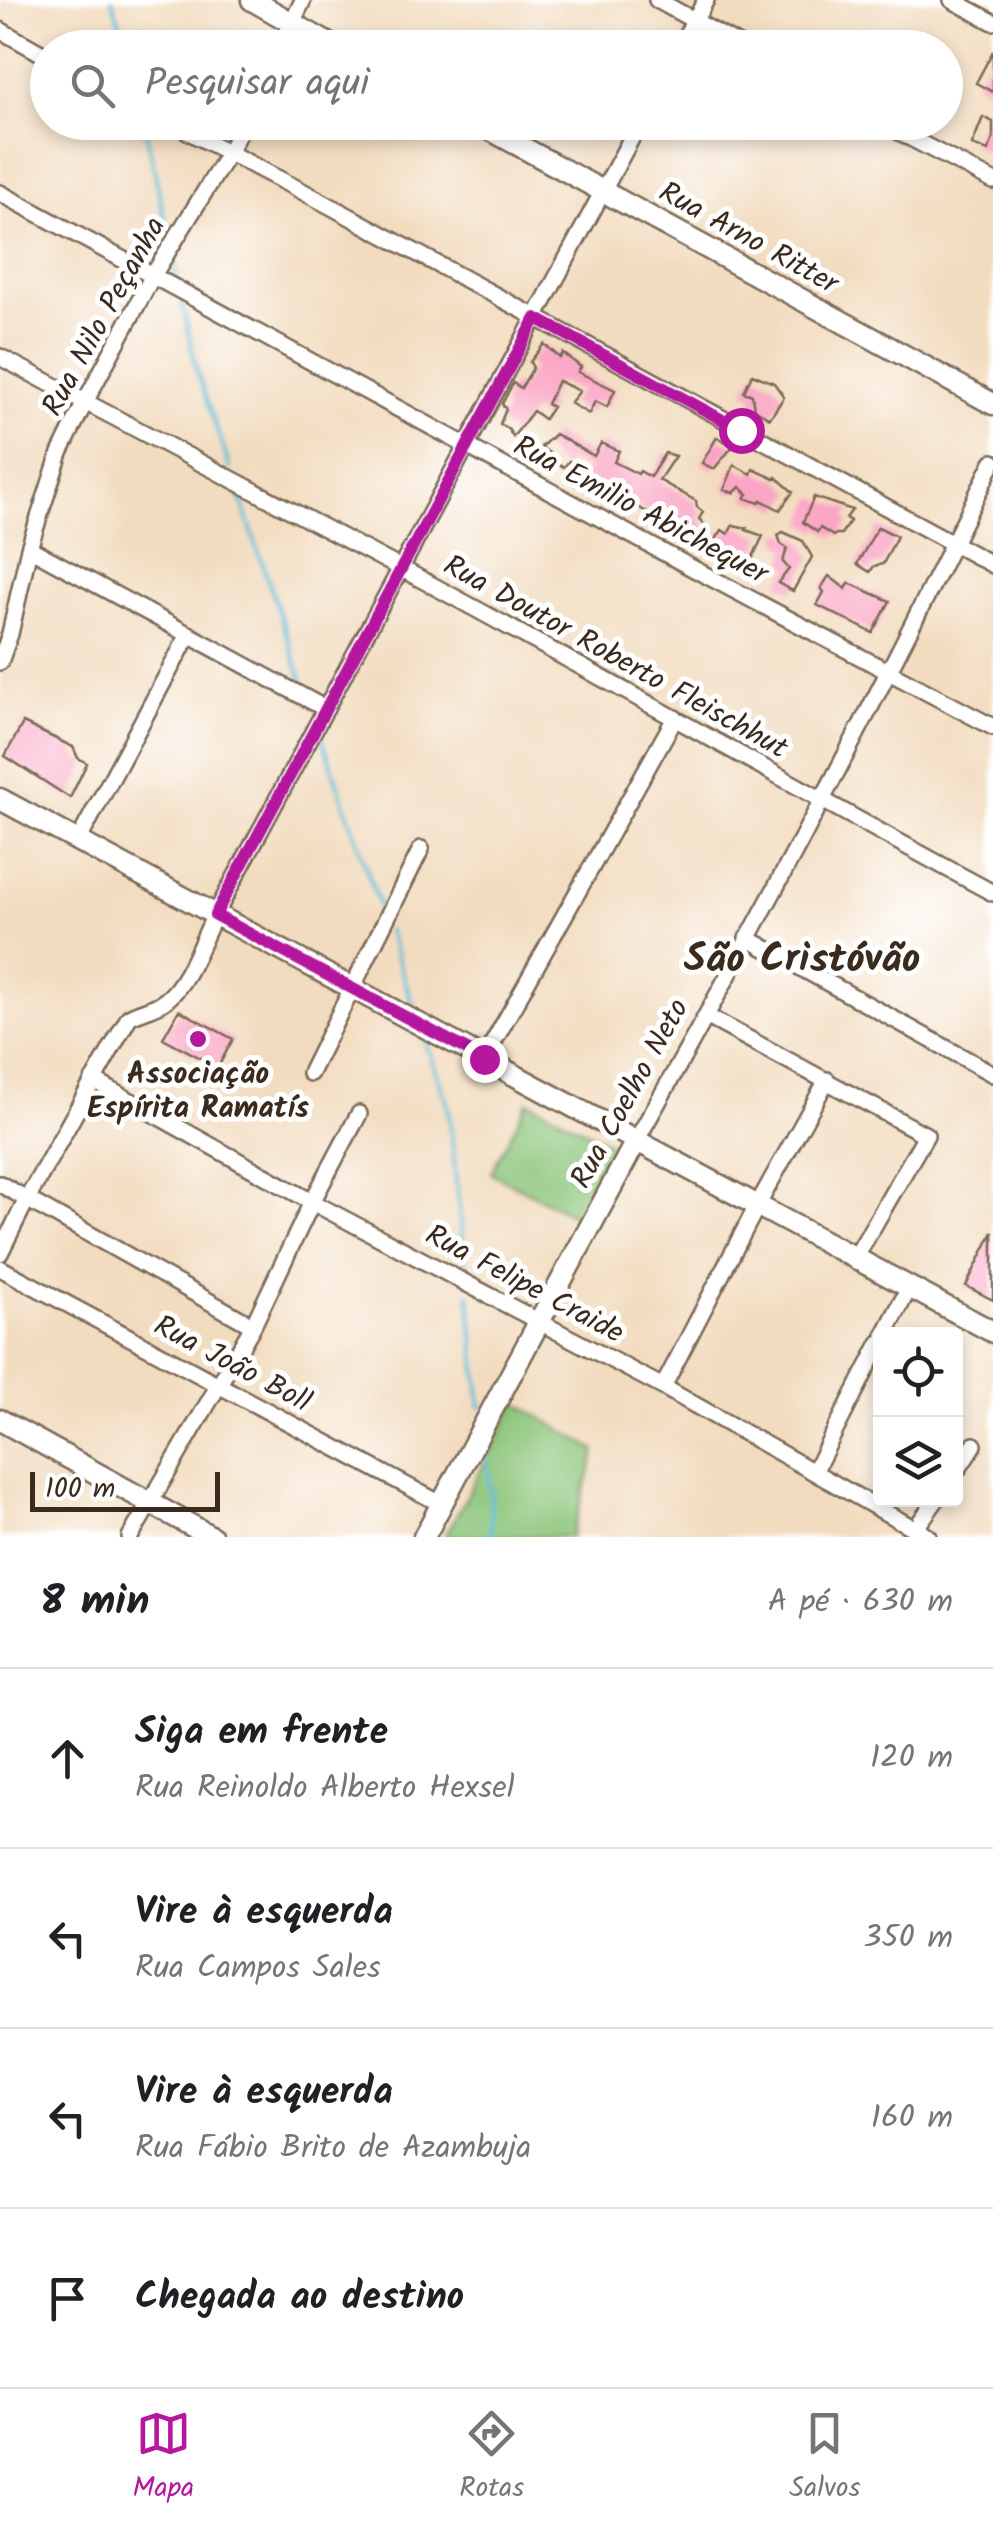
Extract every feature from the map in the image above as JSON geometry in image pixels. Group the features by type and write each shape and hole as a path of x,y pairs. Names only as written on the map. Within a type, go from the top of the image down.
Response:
{"street":[{"path":"252,0 302,30"},
{"path":"288,30 304,0"},
{"path":"657,0 712,30"},
{"path":"689,30 706,0"},
{"path":"952,0 993,22"},
{"path":"0,30 30,46"},
{"path":"203,140 993,565"},
{"name":"Rua Nilo Peçanha","path":"0,662 10,634 28,548 60,454 152,276 235,140"},
{"name":"Rua Arno Ritter","path":"509,140 993,404"},
{"path":"0,1254 26,1199 130,1017 156,1007 180,985 630,140"},
{"path":"914,140 993,181"},
{"name":"Rua Emilio Abichequer","path":"0,193 993,727"},
{"name":"Rua Doutor Roberto Fleischhut","path":"0,357 402,570 993,893"},
{"name":"Rua Coelho Neto","path":"424,1537 820,801 993,462"},
{"path":"28,548 326,709"},
{"path":"78,841 189,634"},
{"path":"484,1059 676,718"},
{"path":"0,799 993,1332"},
{"path":"310,1073 421,849"},
{"path":"747,938 993,1074"},
{"path":"706,1016 926,1135 855,1258"},
{"name":"Rua Felipe Craide","path":"94,1080 312,1202 663,1387 922,1533"},
{"path":"663,1387 827,1080"},
{"path":"130,1537 219,1387 359,1114"},
{"path":"0,1184 252,1326"},
{"name":"Rua João Boll","path":"0,1268 441,1504"},
{"path":"888,1327 908,1288"},
{"path":"814,1472 873,1356"},
{"path":"0,1420 212,1537"},
{"path":"963,1462 974,1445"},
{"path":"922,1533 933,1507"}],"green space":[{"path":"528,1101 618,1147 581,1219 491,1173"},
{"path":"516,1403 596,1450 571,1537 445,1537"}],"building":[{"path":"993,51 993,92 976,83"},
{"path":"983,117 993,122 988,151 972,145"},
{"path":"544,344 560,358 563,353 581,367 578,372 615,390 607,407 595,401 589,414 570,403 580,391 558,381 547,404 552,407 544,419 533,411 513,437 500,424 506,409 502,404 513,383 521,388 533,368 530,362"},
{"path":"752,374 774,383 784,397 770,418 754,409 752,395 744,392"},
{"path":"555,434 594,456 601,443 619,451 614,462 650,477 665,453 675,456 659,480 696,501 703,512 699,519 705,525 695,536 687,531 684,534 605,485 582,478 588,468 569,461 564,467 541,447"},
{"path":"717,437 733,446 714,469 702,463"},
{"path":"734,465 751,474 753,469 776,477 793,492 780,510 761,500 759,503 745,498 748,494 740,487 734,493 724,490"},
{"path":"814,497 852,510 841,534 833,536 820,528 817,532 803,522"},
{"path":"733,525 763,536 748,567 714,542 722,530 728,534"},
{"path":"878,527 897,536 883,564 874,566 870,572 857,564"},
{"path":"783,532 803,541 812,557 793,591 778,583 789,569 783,562 787,548 778,535"},
{"path":"829,576 846,589 849,583 890,601 873,633 817,605"},
{"path":"23,723 73,747 78,758 87,763 70,798 5,756"},
{"name":"Associação Espírita Ramatís","path":"179,1010 233,1039 218,1067 163,1038"},
{"path":"993,1232 993,1300 966,1286"}],"waterway":[{"path":"112,0 122,30"},
{"path":"148,140 167,230"},
{"path":"173,258 177,279"},
{"path":"182,303 197,372 230,468"},
{"path":"239,494 304,686"},
{"path":"322,737 379,906"},
{"path":"388,930 415,1011"},
{"path":"425,1040 448,1106 466,1272"},
{"path":"469,1295 481,1408"},
{"path":"485,1442 491,1537"}],"place":[{"name":"Associação Espírita Ramatís","path":"198,1039"}],"district":[{"name":"São Cristóvão","path":"802,957"}],"route":[{"path":"484,1059 215,915 536,318 741,430"}]}
